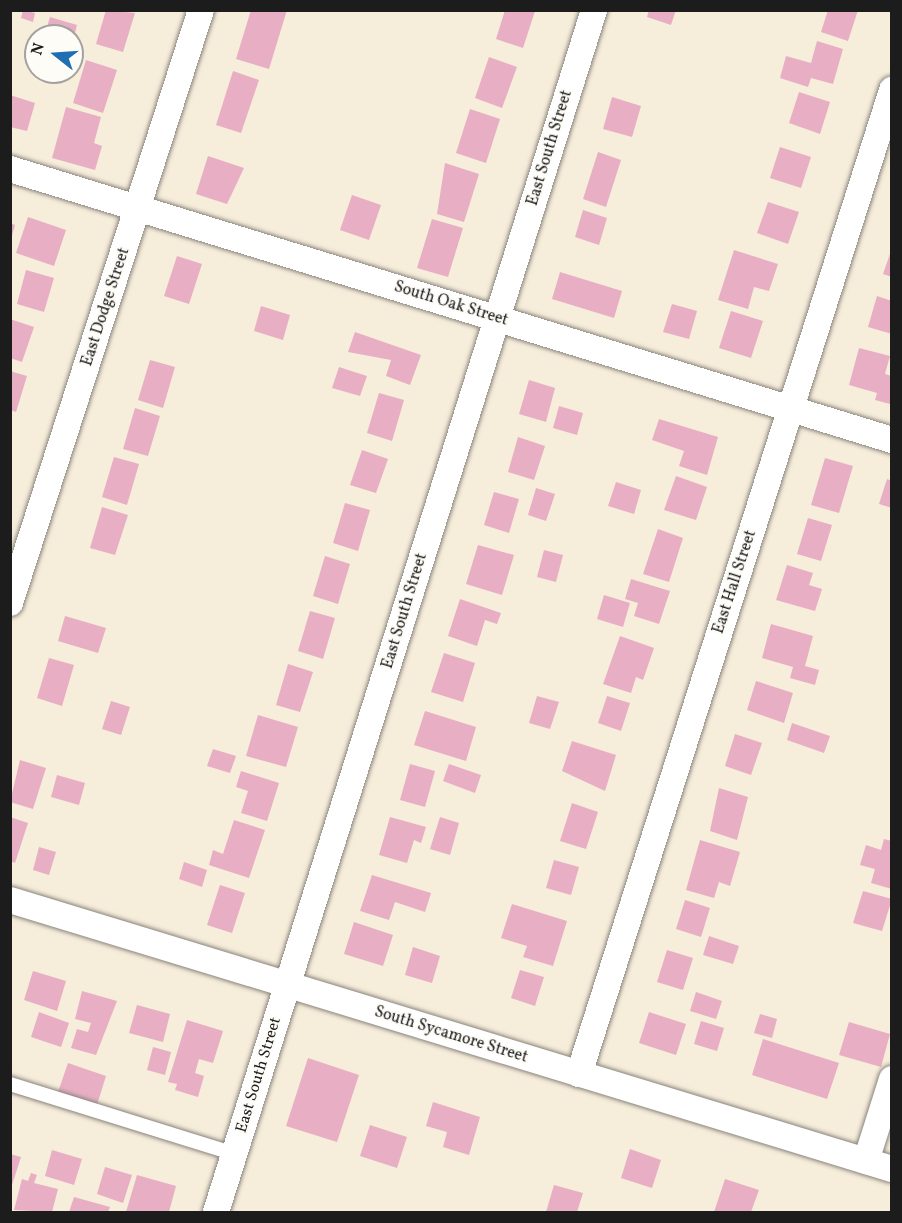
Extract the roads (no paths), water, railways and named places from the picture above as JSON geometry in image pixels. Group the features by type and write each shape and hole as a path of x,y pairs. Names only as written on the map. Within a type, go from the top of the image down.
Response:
{"street":[{"name":"East Dodge Street","path":"10,603 201,10"},
{"name":"East South Street","path":"216,1212 594,10"},
{"name":"East Hall Street","path":"579,1074 891,90"},
{"name":"South Oak Street","path":"10,169 891,440"},
{"name":"South Sycamore Street","path":"10,900 891,1169"},
{"path":"866,1161 891,1079"}],"lane":[{"path":"10,1083 234,1155"}]}
